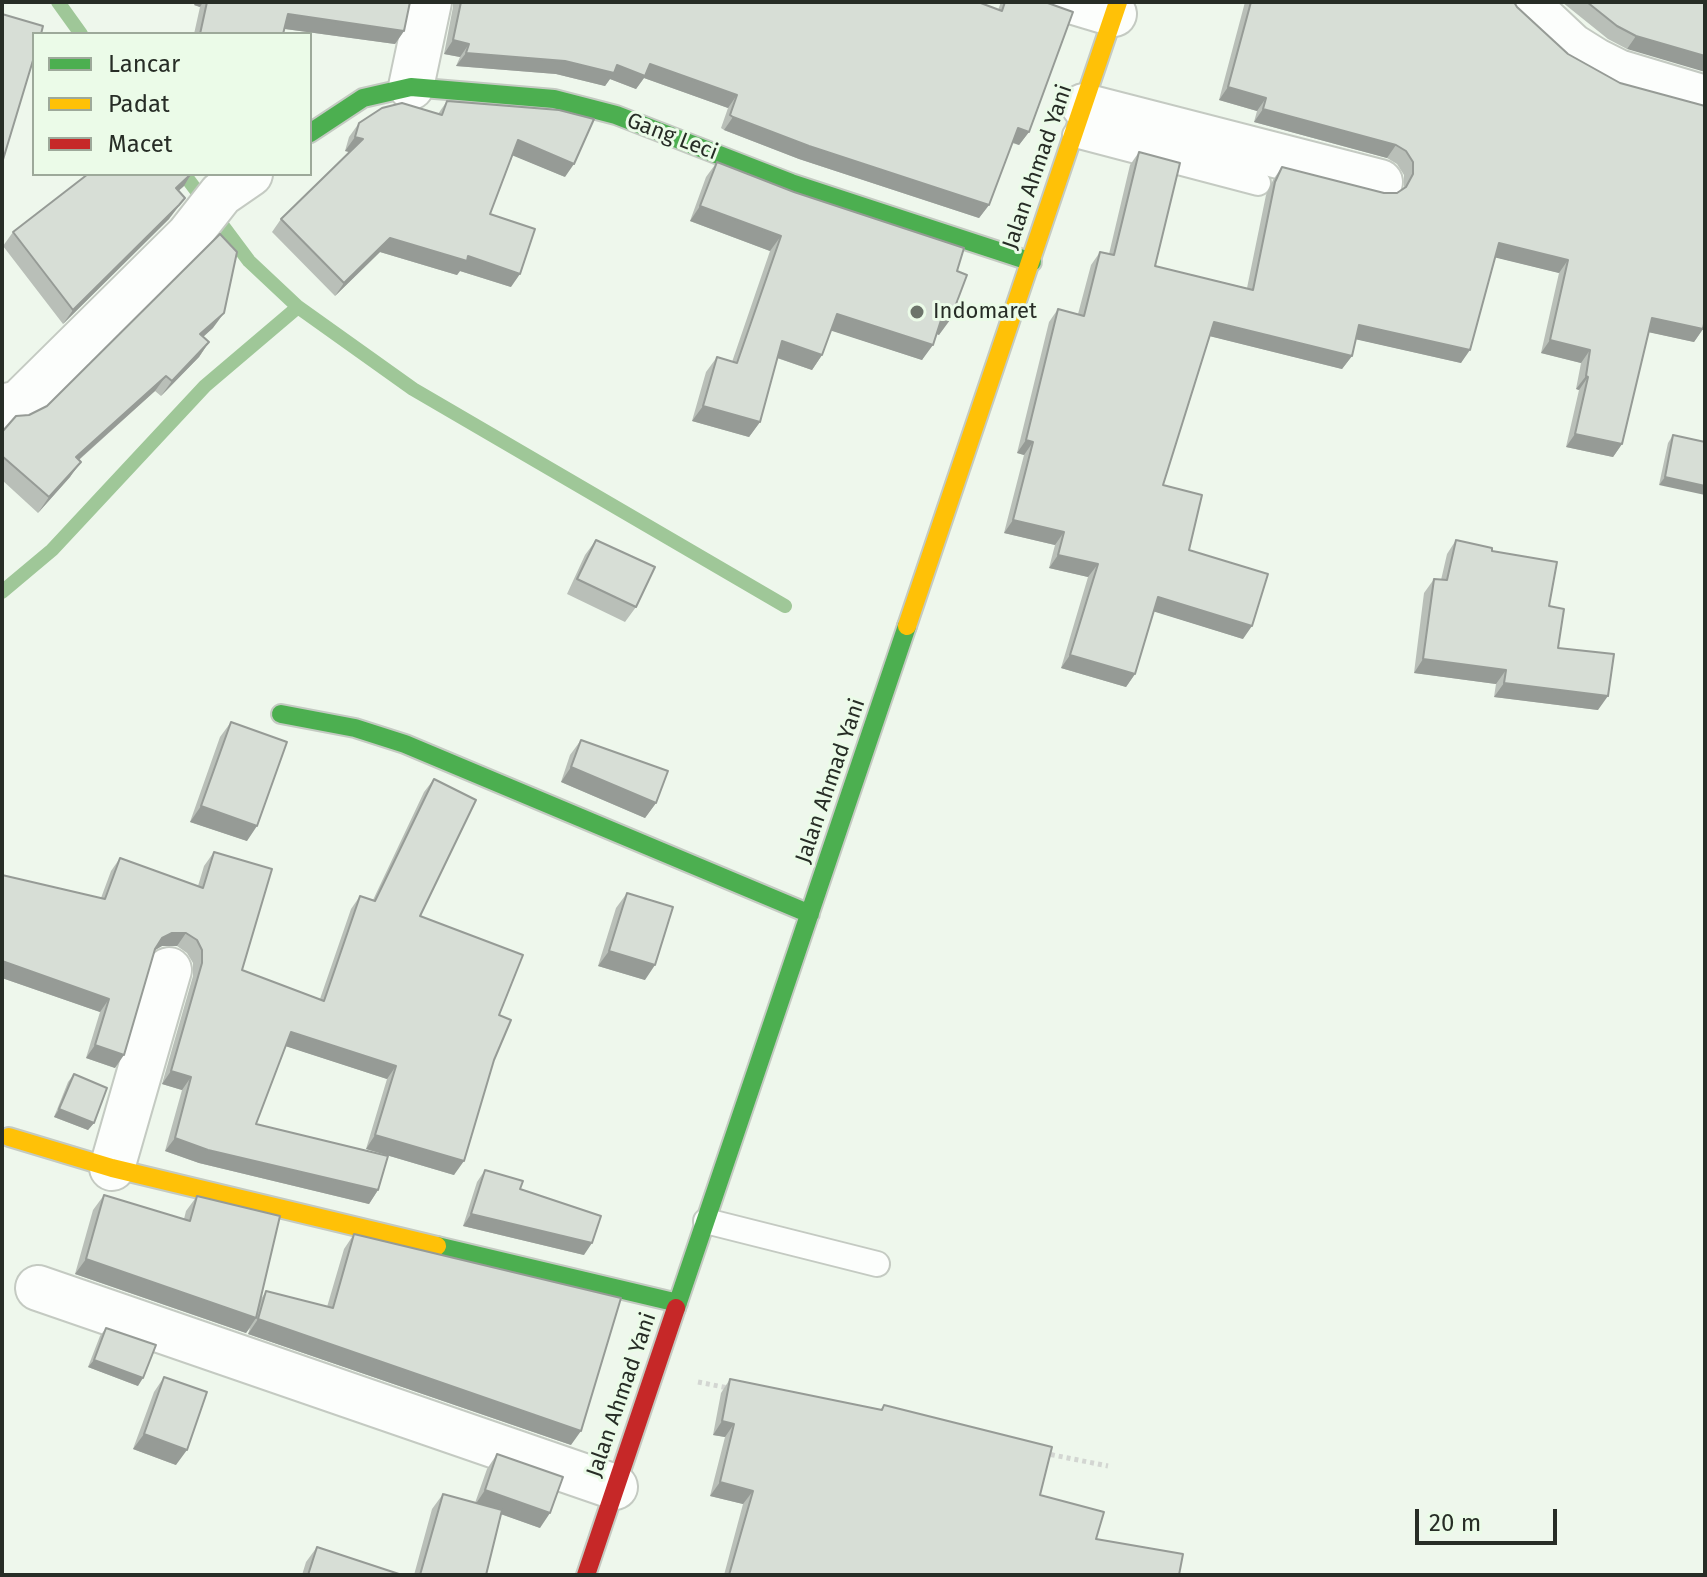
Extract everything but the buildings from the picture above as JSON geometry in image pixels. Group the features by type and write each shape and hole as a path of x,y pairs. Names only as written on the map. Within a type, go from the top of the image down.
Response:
{"street":[{"path":"411,87 429,2"},
{"path":"1525,2 1572,46 1596,61 1618,72 1705,98"},
{"name":"Jalan Ahmad Yani","path":"586,1575 1079,121 1102,6"},
{"name":"Gang Leci","path":"312,132 363,98 411,87 554,99 616,115 791,183 1032,262"},
{"path":"1079,121 1380,182"},
{"path":"2,407 19,403 188,236 235,184"},
{"path":"281,714 355,728 405,744 810,914"},
{"path":"112,1168 169,970"},
{"path":"9,1137 112,1168 678,1303"},
{"path":"38,1288 615,1487"}],"lane":[{"path":"1079,121 1258,183"},
{"path":"706,1221 877,1264"}],"path":[{"path":"654,1373 733,1389"},
{"path":"1030,1450 1108,1466"}],"waterway":[{"path":"58,2 80,32"},
{"path":"185,176 249,261 298,307 413,389 785,606"},
{"path":"2,592 52,550 205,386 298,307"}],"traffic: fast":[{"path":"312,132 363,98 411,87 554,99 616,115 791,183 1032,262"},
{"path":"676,1308 907,626"},
{"path":"281,714 355,728 405,744 810,914"},
{"path":"437,1246 678,1303"}],"traffic: slow":[{"path":"907,626 1118,2"},
{"path":"9,1137 112,1168 437,1246"}],"traffic: jam":[{"path":"586,1575 676,1308"}],"place":[{"name":"Indomaret","path":"917,312"}]}
